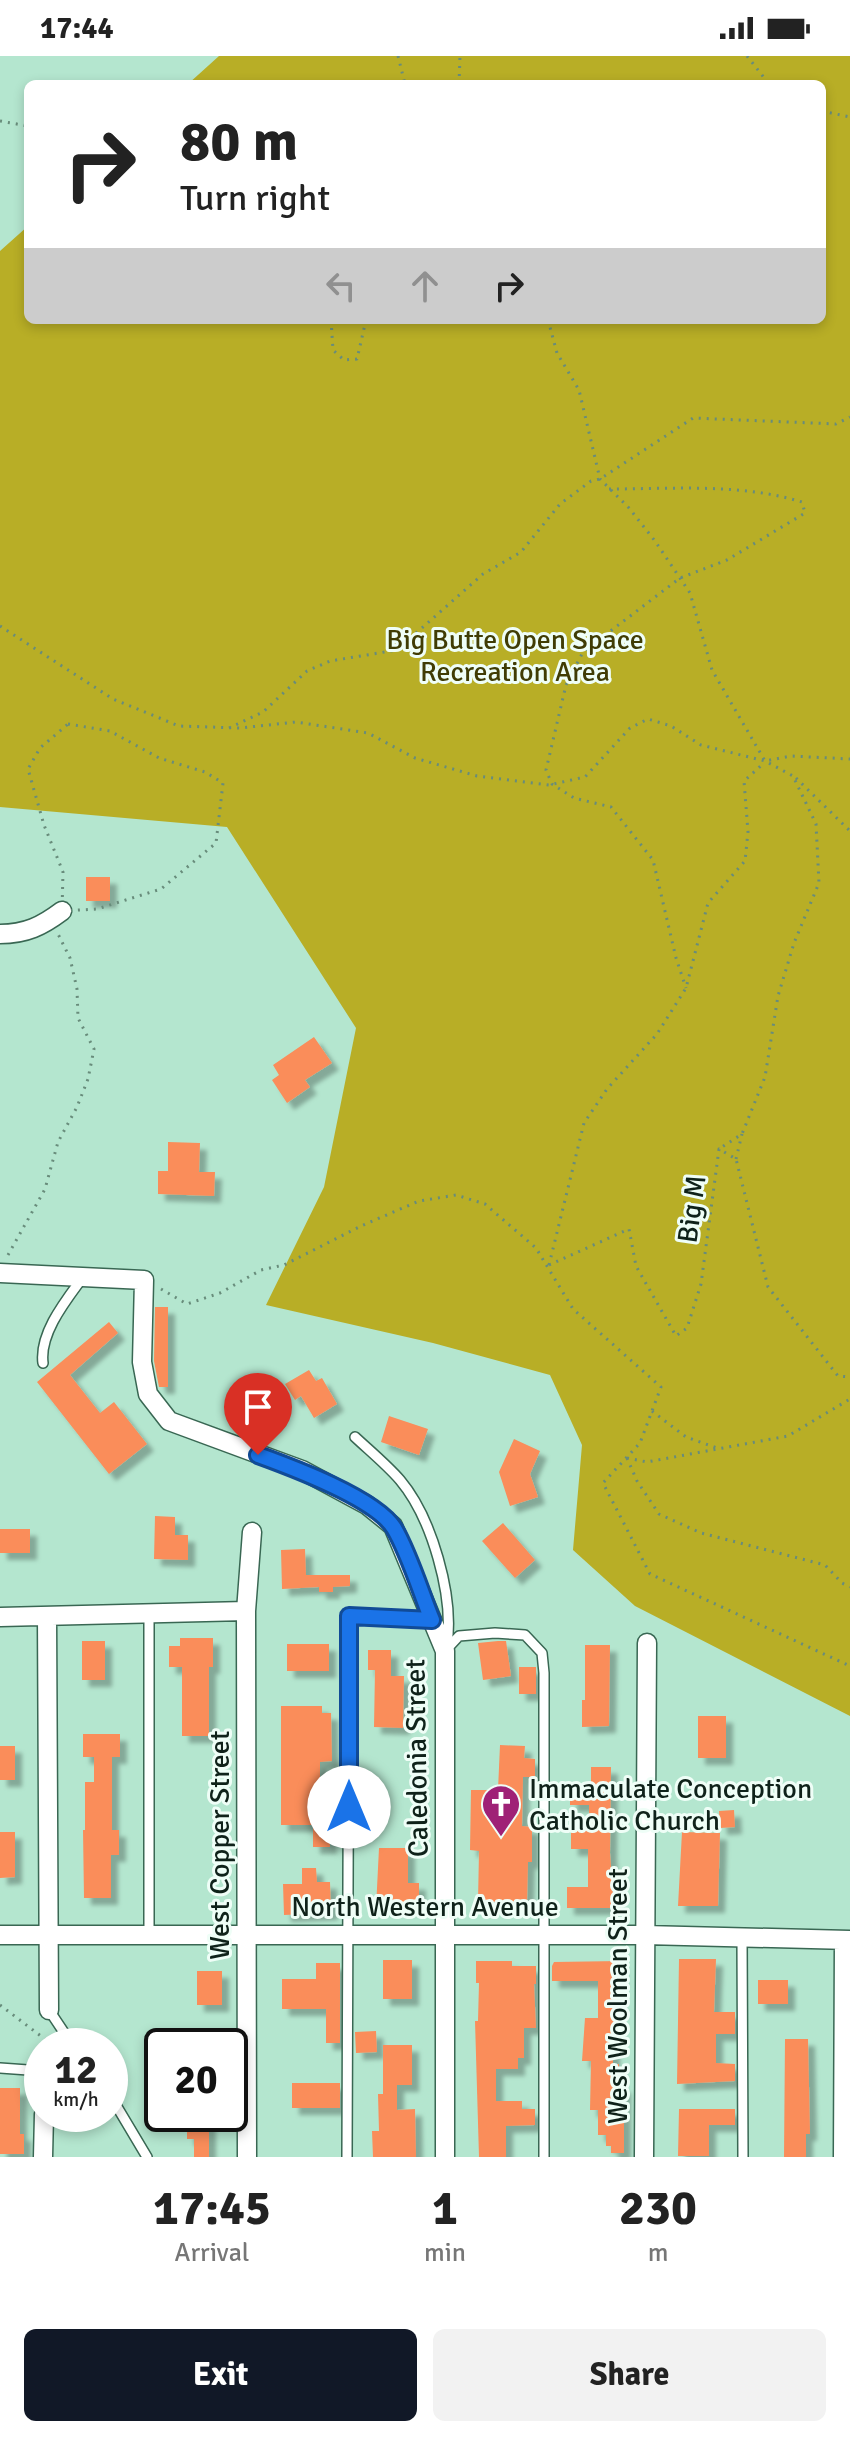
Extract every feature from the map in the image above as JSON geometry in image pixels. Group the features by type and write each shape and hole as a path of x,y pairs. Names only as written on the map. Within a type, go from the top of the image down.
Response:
{"street":[{"path":"0,934 16,934 41,927 57,915"},
{"path":"0,1273 144,1280"},
{"name":"Caledonia Street","path":"144,1280 144,1373 148,1394 169,1421 302,1470 367,1505 393,1526 445,1651 445,2157"},
{"name":"West Copper Street","path":"247,2157 246,1611 252,1532"},
{"path":"0,1617 246,1611"},
{"path":"47,1616 49,2010"},
{"name":"West Woolman Street","path":"644,2157 647,1643"},
{"name":"North Western Avenue","path":"0,1935 544,1934 847,1940"},
{"path":"843,2157 847,1940"},
{"path":"43,2157 44,2132"}],"lane":[{"path":"43,1363 42,1355 49,1333 64,1303 83,1277"},
{"path":"355,1437 401,1482 430,1538 446,1595 450,1626 445,1651"},
{"path":"149,1614 149,1934"},
{"path":"347,2157 349,1616 432,1620"},
{"path":"445,1651 459,1636 495,1633 525,1635 542,1653 544,2157"},
{"path":"742,1937 743,2157"},
{"path":"49,2010 61,2028"},
{"path":"0,2068 24,2070"},
{"path":"128,2125 147,2157"}],"path":[{"path":"398,56 404,80"},
{"path":"459,80 460,56"},
{"path":"747,56 766,80"},
{"path":"826,112 850,117"},
{"path":"0,121 24,125"},
{"path":"331,324 333,350 344,360 357,359 365,324"},
{"path":"549,324 557,353 579,390 600,479 655,541 690,593 712,670 765,761"},
{"path":"229,728 263,712 307,671 330,661 397,650 483,574 521,552 560,504 591,481 600,479 693,418 836,424 850,417"},
{"path":"609,489 722,488 777,495 802,502 805,513 727,560 680,578 583,652 566,685 546,770 552,784 574,798 611,807 653,860 686,988"},
{"path":"0,626 113,699 179,726 229,728 296,722 368,733 415,758 477,776 552,784 585,777 630,728 648,719 671,726 701,745 765,761 793,776 850,831"},
{"path":"9,1255 45,1189 58,1142 88,1079 94,1049 78,1018 77,989 57,915 63,872 44,825 28,769 40,748 68,724 110,731 159,758 205,772 223,783 216,843 161,889 97,909 57,915"},
{"path":"549,1265 584,1123 607,1089 657,1034 686,988 708,903 745,861 748,832 744,781 765,761 791,756 850,759"},
{"path":"736,1159 742,1134 765,1077 778,996 794,943 819,883 816,824 793,776"},
{"path":"719,1149 742,1134"},
{"name":"Big M","path":"549,1265 629,1229 636,1266 676,1336 687,1328 701,1284 719,1149 736,1159 768,1287 838,1376 850,1377"},
{"path":"144,1280 187,1304 220,1293 261,1270 284,1265 419,1201 456,1195 485,1204 536,1248 573,1309 661,1387 640,1443 603,1483 650,1574 850,1666"},
{"path":"627,1458 647,1462 788,1436 850,1399"},
{"path":"652,1411 686,1437 721,1450"},
{"path":"627,1458 637,1481 659,1514 701,1533 825,1565 850,1587"},
{"path":"0,2005 30,2028"}],"green space":[{"name":"Big Butte Open Space Recreation Area","path":"219,56 850,56 850,1716 635,1606 573,1550 582,1445 550,1375 433,1343 266,1305 324,1187 356,1028 227,827 0,807 0,251 24,230 24,324 826,324 826,80 192,80"}],"building":[{"path":"86,877 110,877 110,901 86,901"},
{"path":"314,1037 332,1063 305,1080 310,1087 287,1103 272,1080 279,1075 273,1065"},
{"path":"168,1142 200,1143 199,1172 215,1172 214,1196 158,1194 158,1171 168,1171"},
{"path":"155,1307 168,1307 168,1387 159,1387 154,1361"},
{"path":"109,1322 118,1333 70,1375 100,1413 114,1402 147,1444 109,1474 37,1382"},
{"path":"309,1370 316,1381 322,1378 337,1404 314,1418 301,1396 295,1400 285,1384"},
{"path":"389,1416 428,1429 419,1455 381,1442"},
{"path":"514,1439 540,1451 530,1474 538,1497 510,1506 499,1472"},
{"path":"155,1516 175,1517 175,1535 188,1535 188,1560 154,1559"},
{"path":"503,1523 535,1560 515,1578 482,1541"},
{"path":"0,1529 30,1529 30,1553 0,1553"},
{"path":"305,1549 306,1575 350,1575 350,1586 333,1587 333,1592 319,1592 319,1587 282,1589 281,1550"},
{"path":"180,1638 213,1638 213,1667 209,1667 209,1736 182,1736 182,1667 169,1667 169,1646 180,1646"},
{"path":"82,1641 105,1641 105,1680 82,1680"},
{"path":"506,1641 511,1676 483,1680 478,1643"},
{"path":"287,1644 329,1644 329,1671 287,1671"},
{"path":"585,1645 610,1645 609,1726 582,1727"},
{"path":"368,1650 391,1650 391,1676 404,1676 403,1728 374,1727 375,1670 368,1670"},
{"path":"519,1667 536,1667 536,1694 519,1694"},
{"path":"281,1706 322,1706 322,1713 331,1713 332,1761 320,1762 320,1800 327,1800 330,1847 313,1847 313,1825 281,1825"},
{"path":"698,1716 726,1716 726,1758 698,1758"},
{"path":"83,1734 120,1734 120,1757 112,1757 112,1830 119,1830 119,1855 111,1855 111,1898 84,1898 85,1782 94,1782 94,1757 83,1757"},
{"name":"Immaculate Conception Catholic Church","path":"500,1745 525,1746 524,1758 535,1759 535,1777 523,1777 522,1826 532,1827 527,1902 478,1902 479,1851 470,1850 471,1790 498,1790"},
{"path":"0,1746 15,1746 15,1780 0,1780"},
{"path":"591,1767 611,1767 610,1853 614,1908 567,1908 567,1887 588,1887 588,1849 571,1849 571,1830 589,1830 589,1805 570,1805 570,1787 591,1787"},
{"path":"734,1810 735,1827 720,1828 719,1811"},
{"path":"0,1832 15,1832 15,1877 0,1878"},
{"path":"682,1832 720,1833 718,1906 678,1906"},
{"path":"379,1848 408,1848 408,1883 419,1883 419,1908 376,1908"},
{"path":"302,1868 316,1868 317,1882 330,1882 331,1913 284,1915 283,1884 302,1884"},
{"path":"679,1959 716,1959 714,2012 735,2012 735,2034 716,2034 716,2063 735,2064 735,2081 677,2084"},
{"path":"383,1960 412,1960 412,1999 383,1999"},
{"path":"476,1961 512,1961 512,1966 536,1966 536,2028 524,2028 524,2058 518,2058 518,2069 496,2069 496,2101 522,2101 522,2109 535,2109 535,2125 506,2126 506,2157 479,2157 475,2021 478,2021 479,1983 476,1983"},
{"path":"620,1961 613,2064 619,2064 619,2086 624,2086 624,2153 611,2153 611,2146 606,2146 606,2135 598,2135 598,2110 590,2110 591,2061 582,2061 585,2018 598,2018 598,1981 552,1981 552,1966 554,1962"},
{"path":"316,1963 340,1963 340,2043 326,2043 326,2009 282,2009 282,1979 316,1979"},
{"path":"197,1971 222,1971 222,2005 197,2005"},
{"path":"758,1980 788,1980 788,2004 758,2004"},
{"path":"376,2031 377,2052 356,2053 355,2032"},
{"path":"785,2039 808,2039 810,2134 806,2134 806,2157 784,2157"},
{"path":"383,2045 412,2045 412,2085 397,2085 397,2110 415,2109 416,2157 373,2157 372,2131 379,2131 378,2094 383,2094"},
{"path":"292,2083 340,2083 340,2108 292,2108"},
{"path":"0,2088 20,2088 20,2134 24,2134 24,2154 0,2154"},
{"path":"679,2109 735,2109 735,2125 709,2125 709,2156 678,2156"},
{"path":"187,2132 209,2132 209,2157 194,2157 194,2139 187,2139"}],"place":[{"name":"Immaculate Conception Catholic Church","path":"501,1838"}],"route":[{"path":"258,1455 302,1470 367,1505 393,1526 432,1620 349,1616 349,1807"}]}
